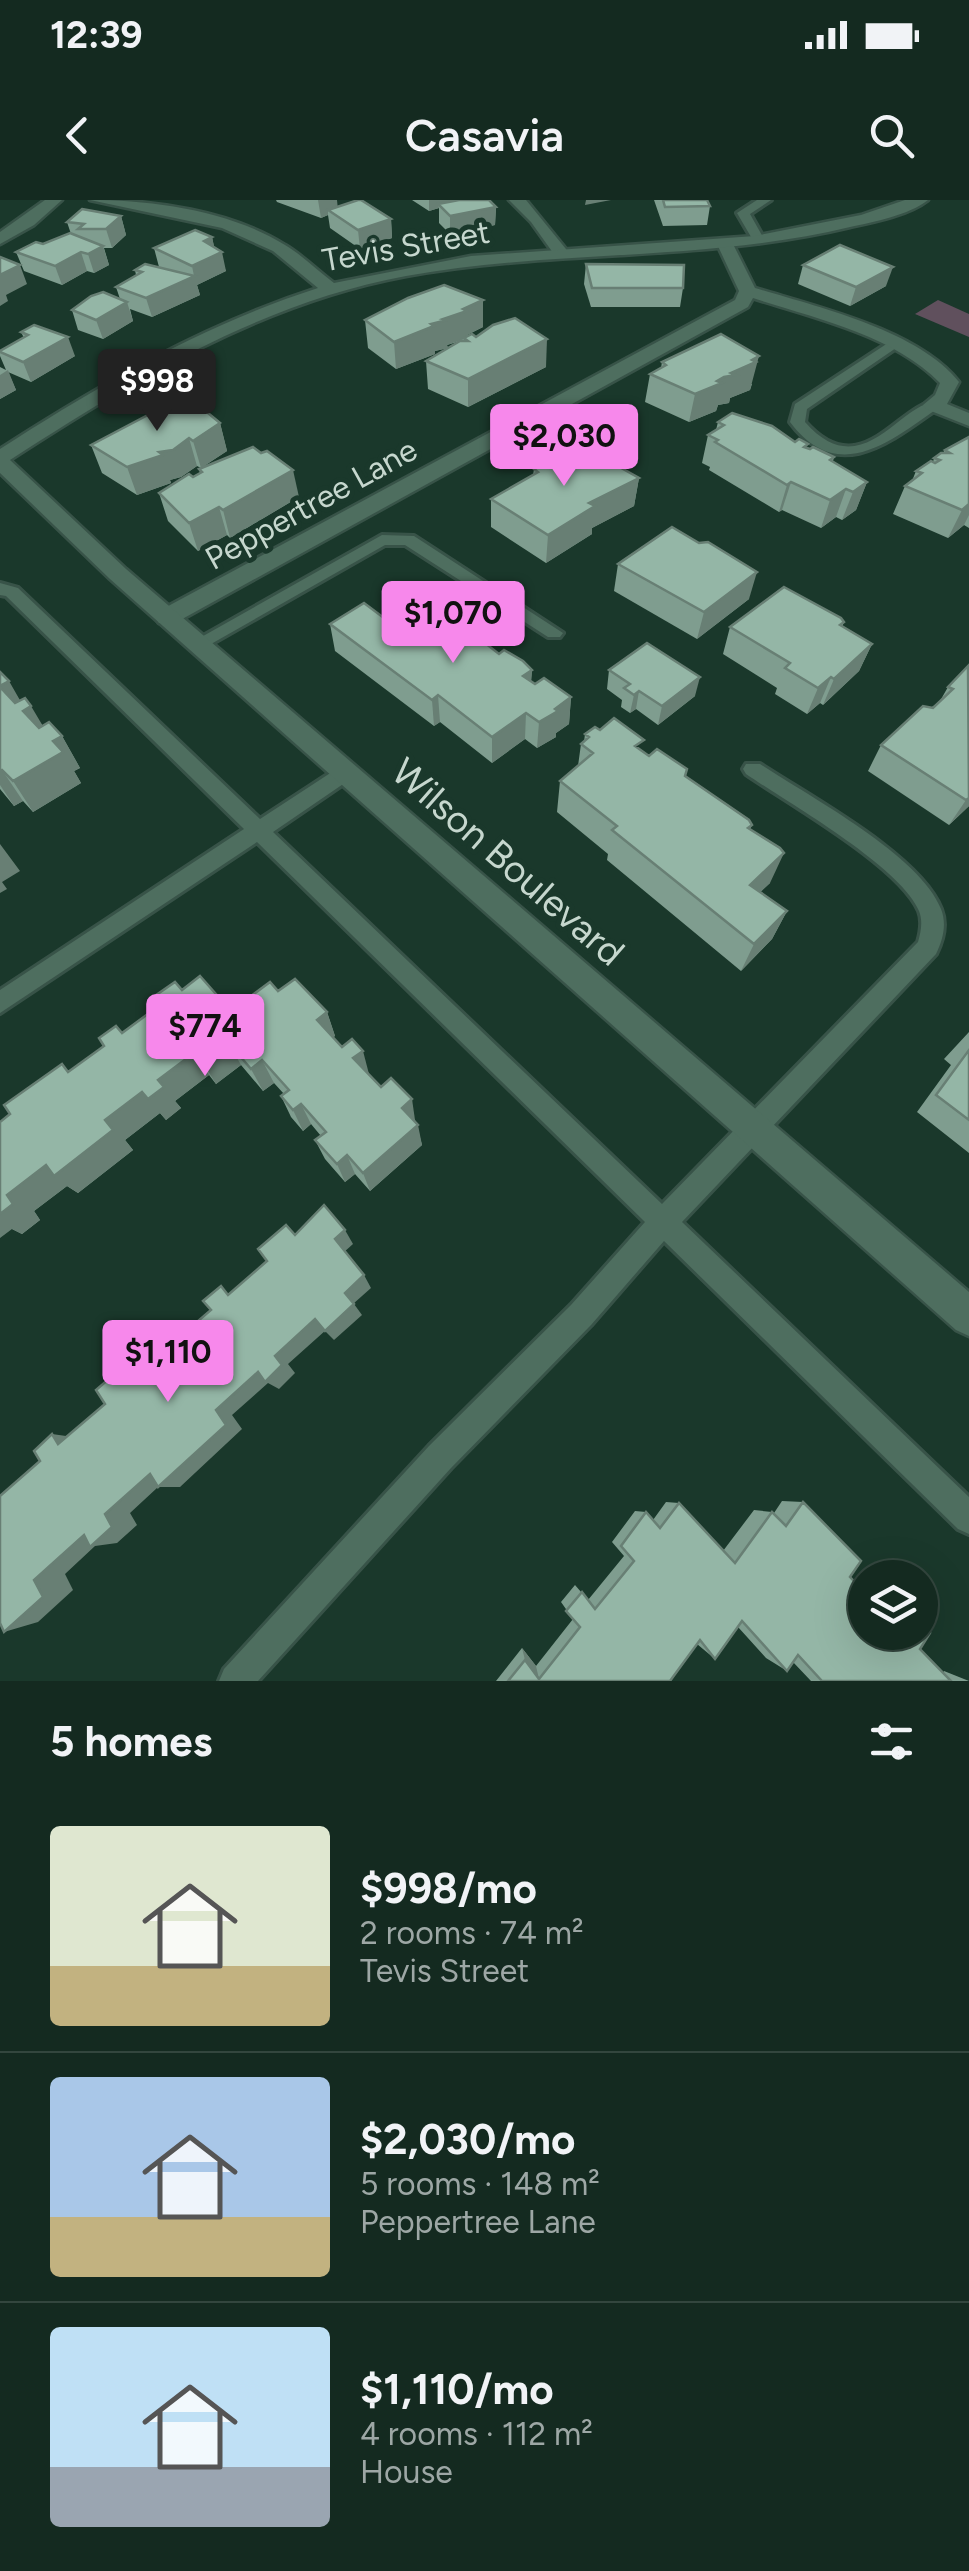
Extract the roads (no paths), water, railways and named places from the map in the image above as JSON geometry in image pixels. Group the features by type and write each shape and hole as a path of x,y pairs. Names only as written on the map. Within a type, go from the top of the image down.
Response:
{"street":[{"path":"0,239 54,200"},
{"path":"98,200 226,224 279,248 329,288"},
{"path":"517,200 538,219 562,254"},
{"name":"Tevis Street","path":"0,460 91,398 193,340 329,288 422,268 758,240 846,223 920,200"},
{"path":"724,244 748,291 829,318 932,363 944,373 950,390 934,404 969,420"},
{"name":"Peppertree Lane","path":"167,617 722,316 742,303 748,291"},
{"name":"Wilson Boulevard","path":"0,460 167,617 969,1317"}],"lane":[{"path":"758,240 743,212 765,200"},
{"path":"891,345 800,407 797,422 802,430 826,444 861,448 876,444 934,404"},
{"path":"198,644 382,540 395,538 408,540 554,633"},
{"path":"0,589 12,592 260,828 432,1001 969,1518"},
{"path":"236,1681 440,1457 581,1316 664,1221 928,948 933,932 931,911 920,890 753,769"},
{"path":"0,1003 345,773"}]}
